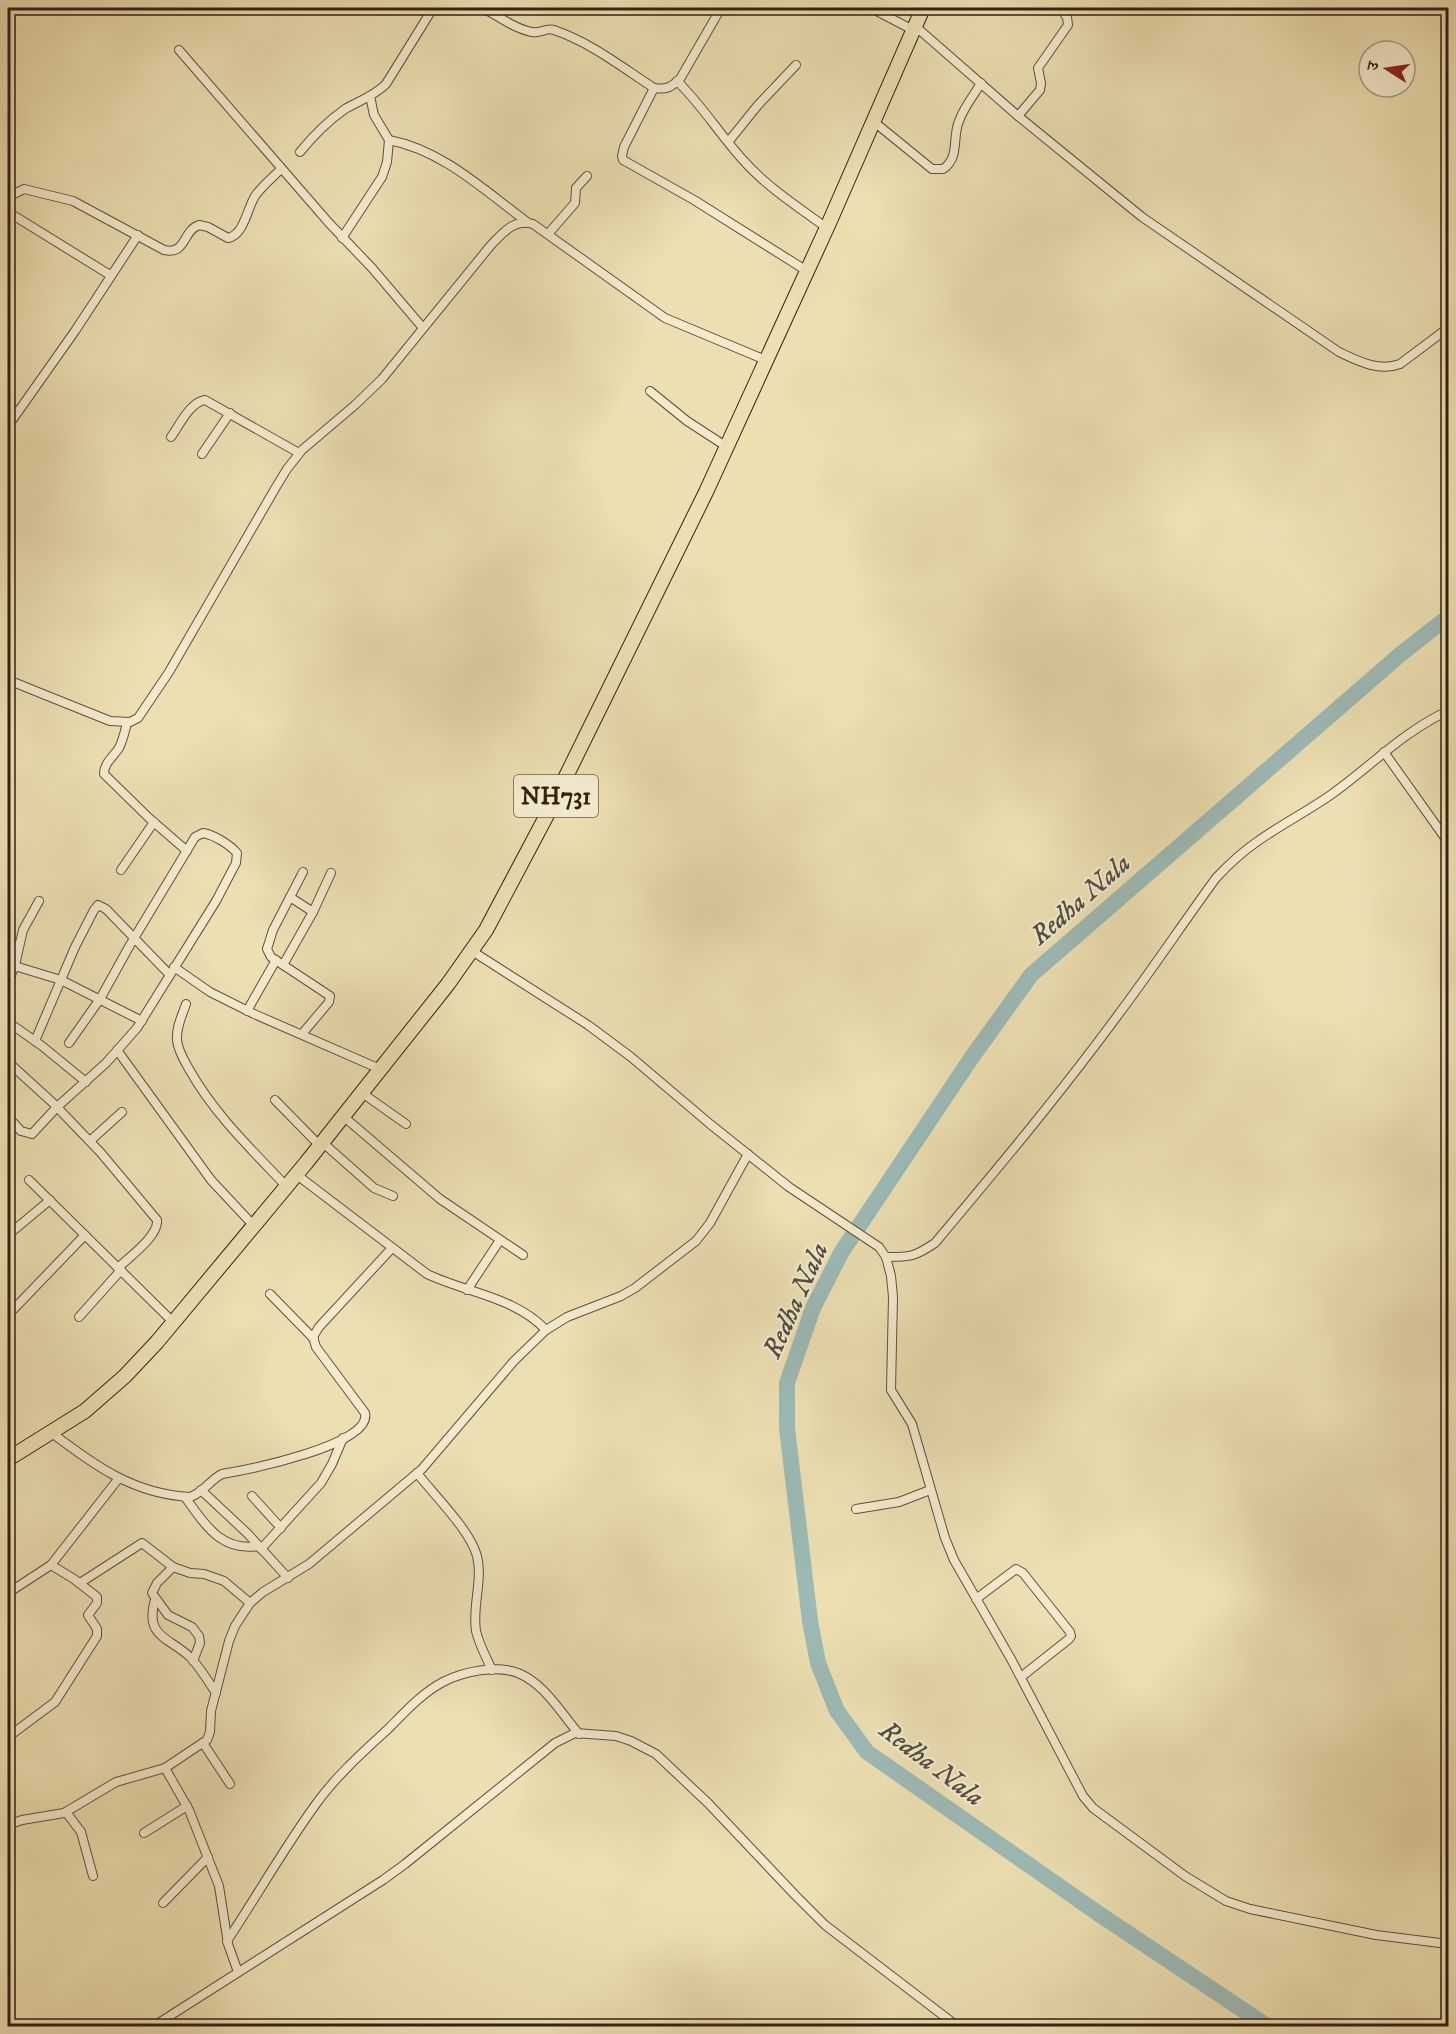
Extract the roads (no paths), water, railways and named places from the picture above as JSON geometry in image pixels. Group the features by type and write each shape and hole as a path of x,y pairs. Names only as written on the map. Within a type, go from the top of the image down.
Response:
{"highway":[{"name":"NH731","path":"8,1459 85,1411 125,1376 174,1323 255,1227 362,1093 472,951 500,907 768,361 923,8"}],"street":[{"path":"300,152 319,131 345,109 370,96 386,84 433,8"},
{"path":"483,8 532,32 550,29 566,35 608,58 654,88 667,89 676,81 721,8"},
{"path":"872,8 914,28 1142,217 1339,352 1383,368 1392,367 1401,364 1449,328"},
{"path":"1018,116 1040,90 1038,68 1066,30 1067,17 1060,8"},
{"path":"179,51 423,328"},
{"path":"729,141 758,105 796,65"},
{"path":"676,81 699,105 742,159 763,180 827,228"},
{"path":"873,121 932,169 943,169 953,159 956,128 960,118 981,84"},
{"path":"654,88 624,147 623,160 694,200 807,272"},
{"path":"342,238 382,177 387,162 389,140 374,115 370,96"},
{"path":"389,140 412,145 434,155 665,318 768,361"},
{"path":"8,197 24,189 73,201 171,252 179,248 191,229 199,225 208,227 223,237 234,237 240,230 255,197 281,169"},
{"path":"548,234 575,204 576,188 587,176"},
{"path":"8,212 110,275"},
{"path":"8,680 110,721 127,723 138,718 146,709 276,487 299,453 371,391 491,245 513,225 526,222"},
{"path":"8,426 75,331 138,235"},
{"path":"650,391 687,421 727,447"},
{"path":"171,437 201,400 210,402 299,453"},
{"path":"201,454 230,413"},
{"path":"886,1257 918,1255 935,1243 1016,1146 1119,1015 1210,886 1236,858 1332,794 1384,752 1430,720 1449,711"},
{"path":"127,723 118,749 106,764 104,774 187,851"},
{"path":"1384,752 1449,842"},
{"path":"122,870 154,822"},
{"path":"8,1117 21,1131 32,1134 57,1107 86,1082 142,1021 216,900 238,857 232,848 202,833 195,837 100,999 69,1043"},
{"path":"302,1034 329,1002 330,996 276,960 268,953 268,942 303,872"},
{"path":"283,965 314,912 330,873"},
{"path":"290,897 314,912"},
{"path":"8,983 11,964 23,930 39,900"},
{"path":"35,1041 75,947 98,905 106,909 134,939 172,971 247,1011 380,1069"},
{"path":"8,943 19,946"},
{"path":"472,951 588,1025 631,1057 789,1187 879,1247 886,1257 894,1298 891,1390 912,1424 945,1538 954,1560 1021,1677 1083,1796 1093,1808 1207,1890 1226,1901 1250,1909 1376,1935 1449,1944"},
{"path":"247,1011 276,960"},
{"path":"11,964 61,980 142,1021"},
{"path":"186,1004 178,1026 177,1042 201,1091 287,1187"},
{"path":"8,1022 86,1082"},
{"path":"117,1050 212,1180 255,1227"},
{"path":"8,1062 57,1107 157,1220 155,1233 119,1269 79,1317"},
{"path":"362,1093 406,1124"},
{"path":"275,1100 321,1144 374,1188 393,1196"},
{"path":"90,1142 122,1112"},
{"path":"343,1116 440,1199 522,1256"},
{"path":"8,1825 22,1820 57,1816 116,1782 165,1768 203,1743 210,1732 216,1693 230,1641 243,1612 250,1603 262,1592 288,1578 320,1556 417,1473 514,1361 546,1330 567,1317 621,1296 635,1288 696,1240 710,1223 748,1154"},
{"path":"297,1175 428,1274 525,1312 546,1330"},
{"path":"29,1180 174,1323"},
{"path":"8,1235 50,1200"},
{"path":"8,1315 85,1235"},
{"path":"467,1290 500,1240"},
{"path":"52,1433 88,1460 119,1478 146,1488 185,1497 197,1495 222,1474 287,1460 324,1448 343,1438 362,1426 366,1417 365,1413 316,1347 315,1332 392,1248"},
{"path":"270,1294 314,1339"},
{"path":"185,1497 209,1529 224,1542 242,1547 260,1547 281,1528 321,1483 343,1438"},
{"path":"417,1473 464,1532 477,1556 479,1579 476,1630 492,1670"},
{"path":"8,1593 51,1565 119,1478"},
{"path":"201,1490 260,1547 288,1578"},
{"path":"856,1509 899,1502 930,1490"},
{"path":"252,1496 281,1528"},
{"path":"80,1583 142,1544 173,1567 224,1581 250,1603"},
{"path":"9,1733 55,1702 97,1636 97,1629 88,1615 97,1603 97,1597 51,1565"},
{"path":"173,1567 153,1588 152,1593 168,1615 192,1627 199,1636 200,1643 193,1661"},
{"path":"976,1599 1016,1569 1023,1574 1070,1632 1069,1639 1021,1677"},
{"path":"155,1600 152,1620 159,1635 193,1661 216,1693"},
{"path":"227,1941 311,1810 367,1748 431,1689 460,1676 492,1670 519,1674 538,1686 579,1734"},
{"path":"154,2026 237,1968 398,1869 555,1743 567,1736 579,1734 616,1737 631,1741 656,1754 741,1837 825,1925 957,2026"},
{"path":"203,1743 230,1784"},
{"path":"165,1768 187,1806 219,1886 227,1941 237,1968"},
{"path":"144,1833 187,1806"},
{"path":"66,1812 81,1832 93,1876"},
{"path":"163,1903 208,1857"}],"waterway":[{"name":"Redha Nala","path":"1267,2026 1099,1914 867,1752 837,1711 818,1663 810,1621 787,1428 787,1383 813,1308 841,1253 972,1057 1031,975 1402,653 1448,617"}]}
